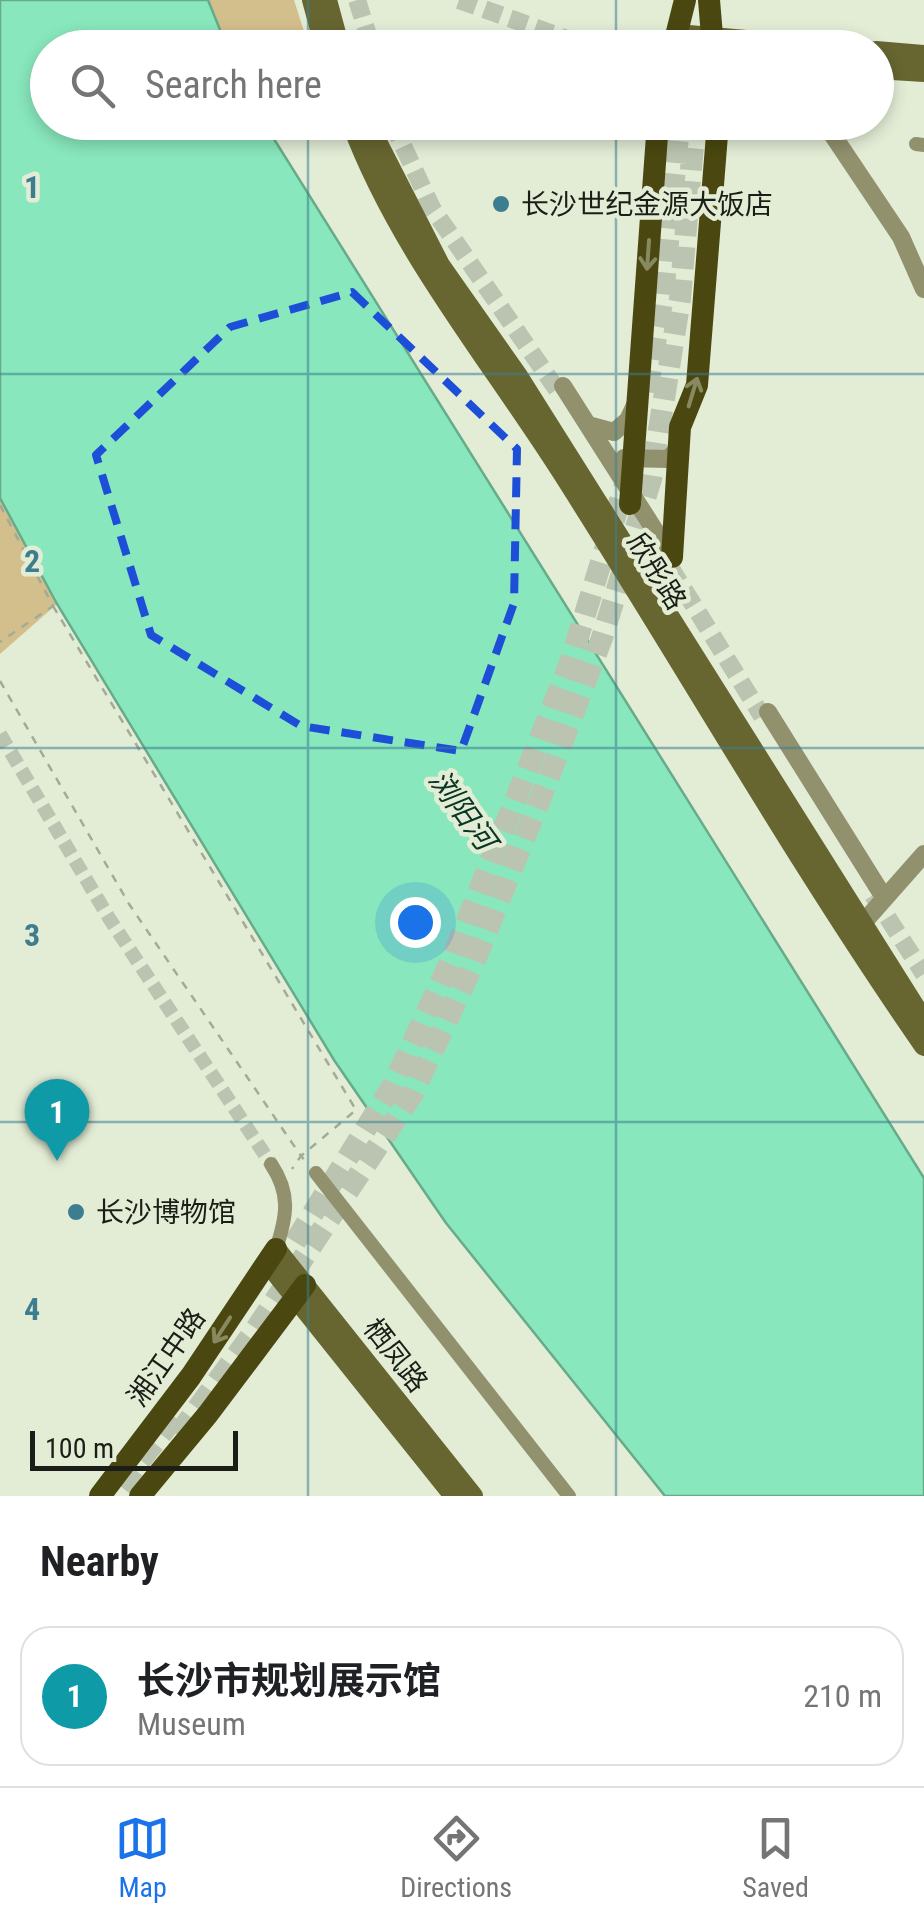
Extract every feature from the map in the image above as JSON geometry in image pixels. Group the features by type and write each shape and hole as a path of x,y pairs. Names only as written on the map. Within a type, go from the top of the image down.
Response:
{"main road":[{"path":"312,0 320,30"},
{"path":"327,0 335,30"},
{"path":"677,30 685,0"},
{"path":"709,0 711,30"},
{"path":"894,52 924,55"},
{"path":"894,70 924,72"},
{"name":"欣彤路","path":"359,140 426,268 504,381 859,933 924,1021"},
{"name":"欣彤路","path":"375,140 440,265 518,376 924,1046"},
{"path":"630,498 657,140"},
{"path":"672,562 680,426 697,385 717,140"},
{"name":"栖凤路","path":"271,1255 454,1496"},
{"name":"湘江中路","path":"100,1496 191,1376 271,1255"},
{"path":"140,1496 300,1292"},
{"name":"栖凤路","path":"300,1292 473,1496"}],"street":[{"path":"836,140 901,237 924,289"},
{"path":"845,140 906,232 924,270"},
{"path":"562,390 672,562"},
{"path":"587,429 614,432 628,420 638,395"},
{"path":"587,429 604,450 630,498"},
{"path":"604,450 633,460 668,459 678,449"},
{"path":"765,714 876,893"},
{"path":"859,933 924,854"},
{"path":"859,933 924,866"},
{"path":"271,1255 288,1214 283,1181 272,1164"},
{"path":"316,1173 569,1496"}],"path":[{"path":"0,506 53,606 356,1110 301,1156 283,1181"},
{"path":"0,642 53,606"},
{"path":"0,682 129,904 316,1173"}],"highlighted area":[{"path":"352,292 517,449 514,603 461,751 301,726 151,635 96,455 230,327"}],"shaded area":[{"path":"208,0 294,0 304,30 220,30"},
{"path":"0,498 57,604 0,654"}],"water":[{"name":"浏阳河","path":"0,0 208,0 220,30 30,30 30,140 275,140 924,1178 924,1496 665,1496 446,1223 334,1060 57,604 0,498"}],"tunnel":[{"path":"357,0 366,30"},
{"path":"459,0 542,30"},
{"path":"400,140 432,208 560,394"},
{"path":"647,392 663,296 678,140"},
{"path":"178,1435 256,1329 412,1095 473,965 545,787 602,638 651,479 680,299 693,140"},
{"path":"295,1242 393,1085 453,956 570,663 626,481"},
{"path":"670,567 762,716"},
{"path":"0,734 109,918 271,1164"},
{"path":"873,895 924,974"},
{"path":"120,1486 181,1409"}],"place":[{"name":"长沙世纪金源大饭店","path":"501,204"},
{"name":"长沙市规划展示馆","path":"57,1161"},
{"name":"长沙博物馆","path":"76,1212"}]}
